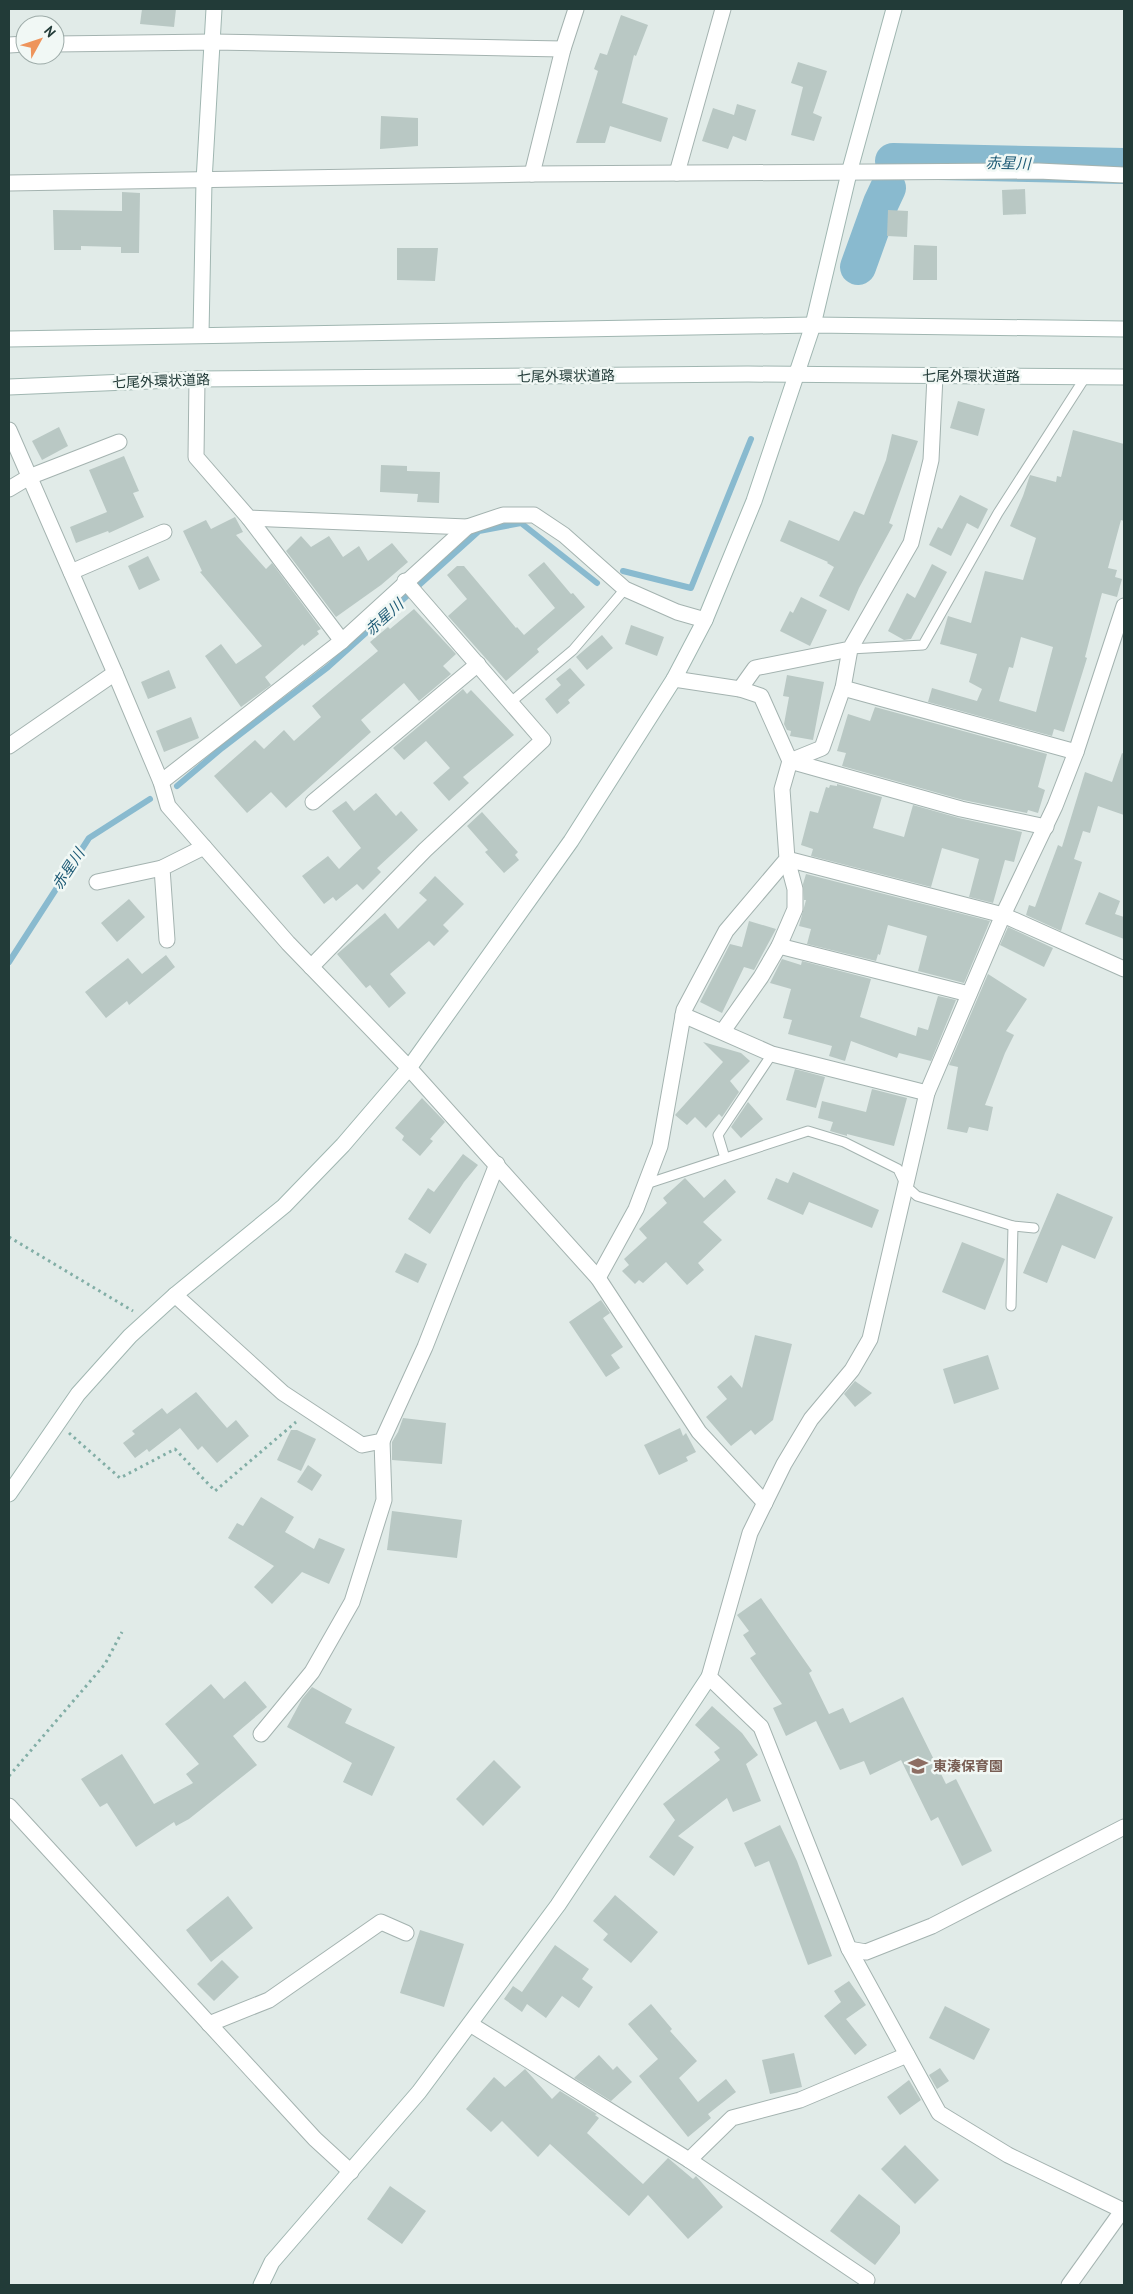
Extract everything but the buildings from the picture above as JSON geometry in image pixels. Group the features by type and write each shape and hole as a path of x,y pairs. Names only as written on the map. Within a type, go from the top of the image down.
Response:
{"street":[{"path":"202,334 204,181 214,9"},
{"path":"532,174 563,49 576,9"},
{"path":"677,173 723,9"},
{"path":"9,1494 78,1394 130,1336 175,1295 284,1206 343,1145 409,1068 571,841 674,679 705,620 754,501 813,326 850,173 894,9"},
{"path":"65,44 213,42 563,49"},
{"path":"9,183 532,174 1038,171 1124,175"},
{"path":"9,339 202,334 813,326 1124,329"},
{"name":"七尾外環状道路","path":"9,387 196,379 797,373 935,376 1124,376"},
{"path":"790,761 822,748 842,688 850,649 910,543 931,460 935,376"},
{"path":"196,379 196,457 249,518 342,640"},
{"path":"9,430 161,782 168,806 311,967 409,1068 598,1278 699,1432 765,1504"},
{"path":"9,490 29,478 119,442"},
{"path":"249,518 467,527 503,515 534,515 564,534 625,589 677,612 705,620"},
{"path":"161,782 342,640 467,527"},
{"path":"71,572 164,532"},
{"path":"311,967 425,850 543,740 406,581"},
{"path":"261,2285 272,2262 419,2092 558,1905 708,1678 750,1533 784,1464 811,1419 852,1370 870,1339 927,1093 1003,915 1046,827 1076,752 1124,606"},
{"path":"740,689 755,668 850,649"},
{"path":"313,802 478,664"},
{"path":"9,746 114,673"},
{"path":"674,679 740,689 761,696 790,761 782,789 787,859 795,889 795,909 779,946 761,977 723,1032"},
{"path":"842,688 1076,752"},
{"path":"790,761 961,810 1046,827"},
{"path":"96,882 162,868 204,847"},
{"path":"787,859 1003,915 1124,970"},
{"path":"598,1278 636,1209 660,1146 684,1010 726,931 787,859"},
{"path":"162,868 167,940"},
{"path":"779,946 969,994"},
{"path":"683,1015 772,1054 927,1093"},
{"path":"261,1734 312,1672 352,1602 384,1500 382,1441 425,1347 497,1164"},
{"path":"175,1295 283,1393 362,1445 382,1441"},
{"path":"708,1678 761,1727 849,1949 939,2113 1008,2155 1123,2211 1069,2285"},
{"path":"9,1806 315,2139 351,2172"},
{"path":"849,1949 866,1952 932,1926 1124,1827"},
{"path":"208,2024 269,2000 381,1922 406,1933"},
{"path":"470,2024 689,2160 867,2280"},
{"path":"689,2160 732,2118 800,2100 907,2055"}],"lane":[{"path":"850,649 923,645 998,513 1086,376"},
{"path":"511,702 573,650 625,589"},
{"path":"725,1158 718,1134 772,1054"},
{"path":"646,1184 808,1131 844,1142 898,1168 906,1186 917,1196 1013,1226 1034,1228"},
{"path":"1012,1306 1013,1226"}],"path":[{"path":"9,1237 148,1320"},
{"path":"58,1423 120,1478 175,1449 215,1491 309,1410"},
{"path":"9,1776 105,1664 122,1632"}],"waterway":[{"name":"赤星川","path":"893,161 1124,166"},
{"name":"赤星川","path":"858,267 888,188"},
{"name":"赤星川","path":"623,571 691,588 751,439"},
{"name":"赤星川","path":"177,786 222,748 328,667 479,531 521,523 597,583"},
{"name":"赤星川","path":"9,962 89,838 150,799"}],"place":[{"name":"東湊保育園","path":"918,1766"}]}
